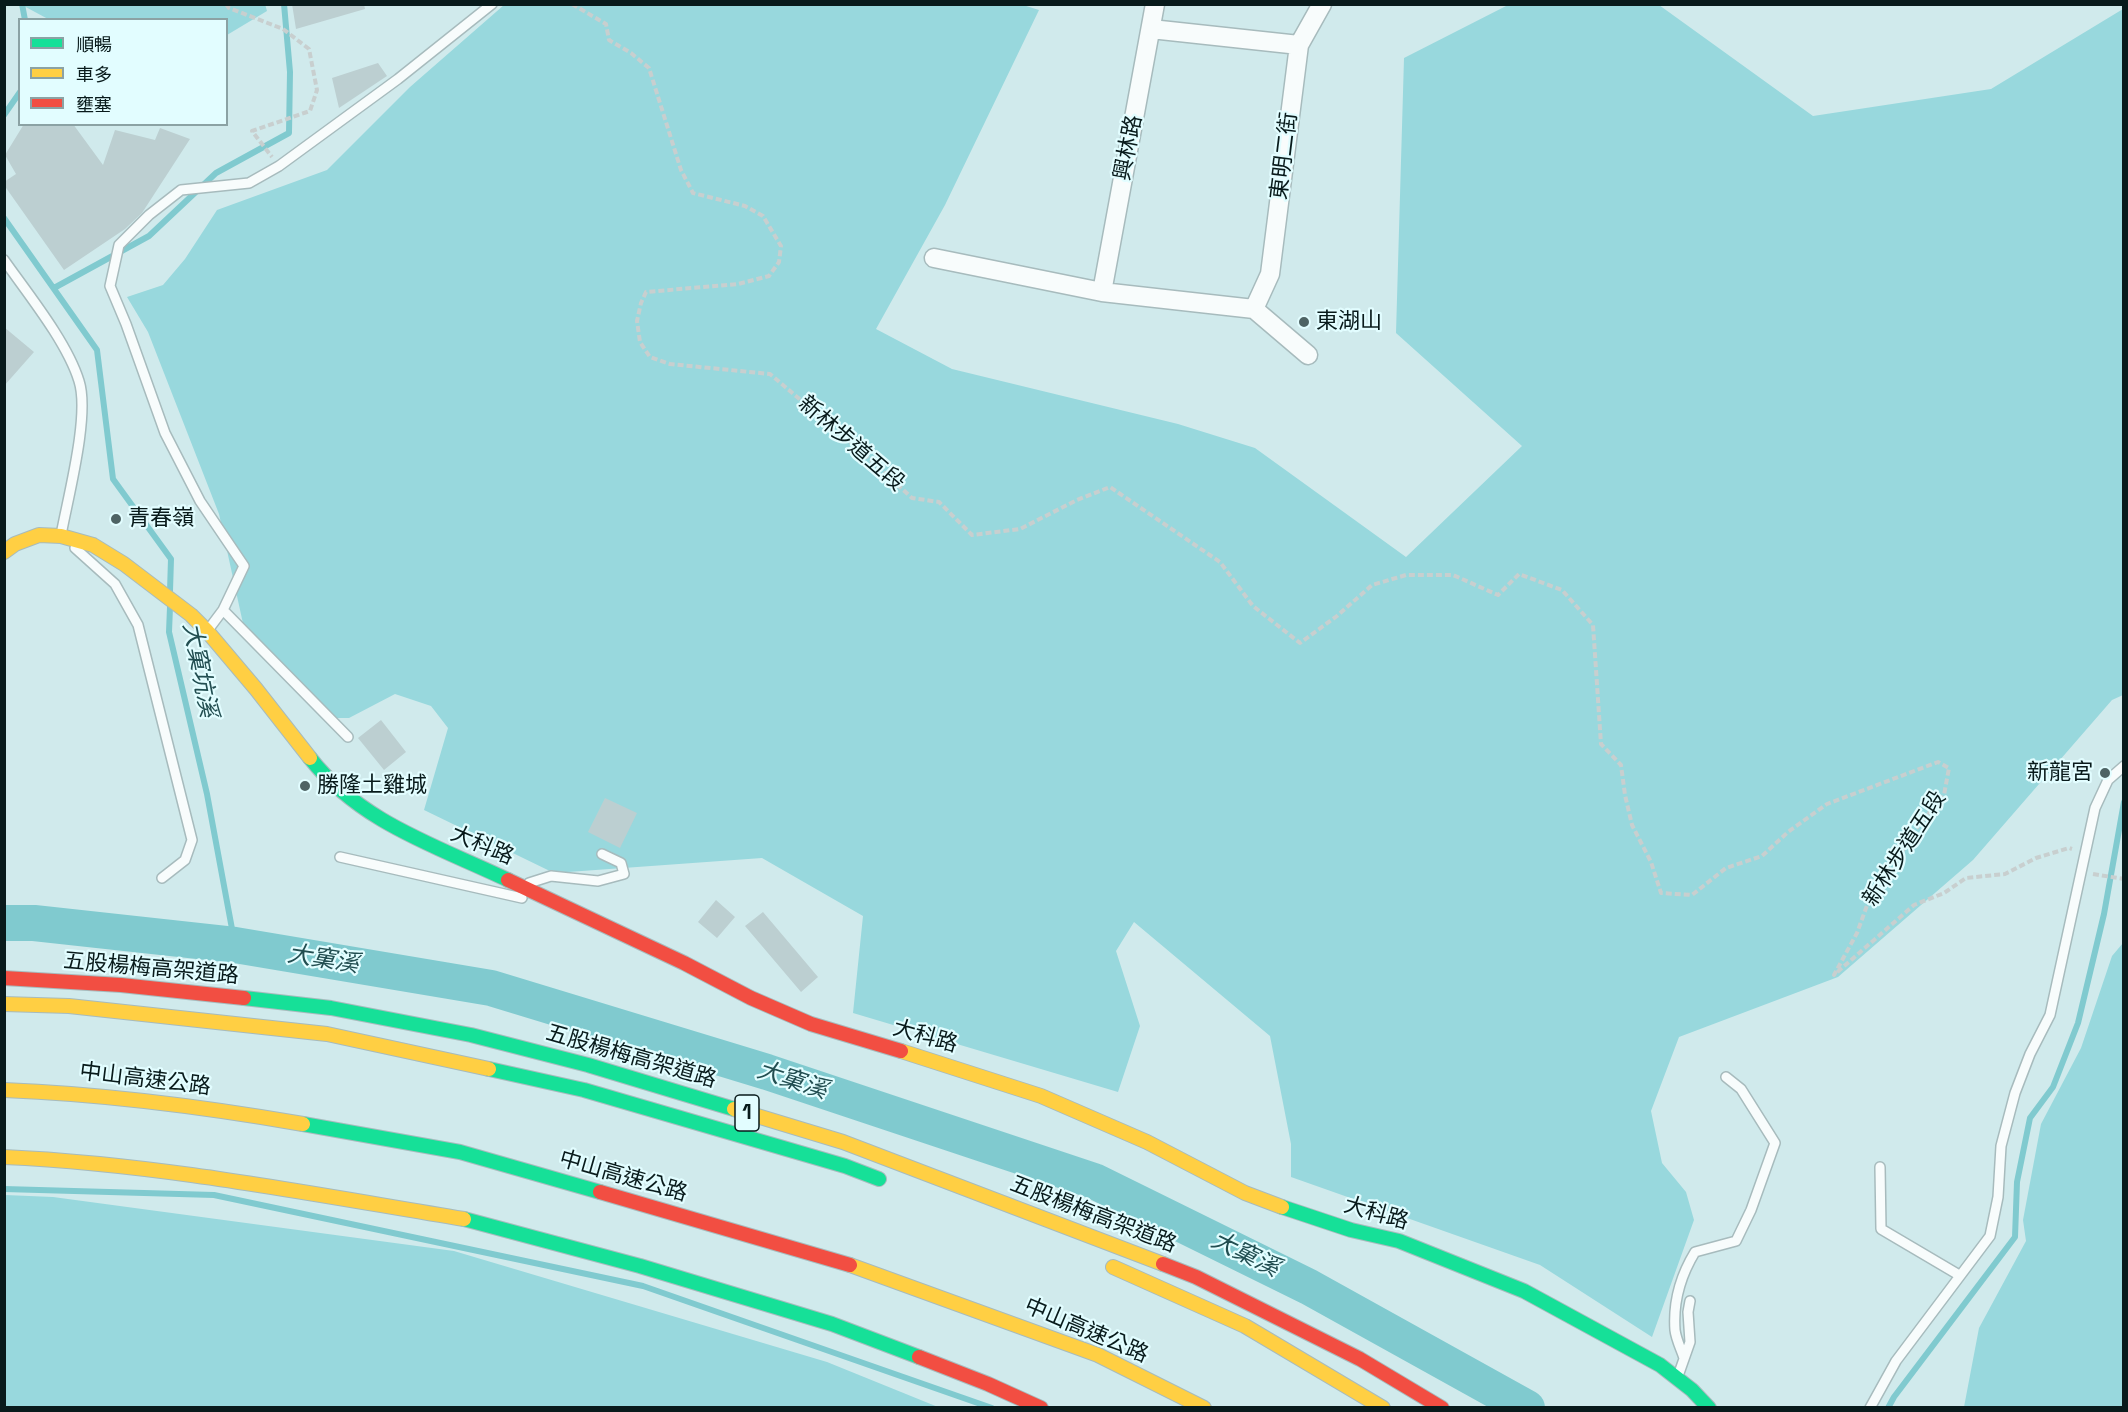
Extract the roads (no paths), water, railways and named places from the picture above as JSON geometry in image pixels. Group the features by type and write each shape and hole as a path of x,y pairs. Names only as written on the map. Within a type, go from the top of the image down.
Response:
{"main road":[{"path":"4,552 15,544 39,535 61,536"},
{"name":"大科路","path":"61,536 93,545 124,564 191,615 256,690 321,772 382,821 421,842 521,886 684,963 751,998 811,1024 1041,1095 1147,1142 1245,1193 1351,1230 1399,1241 1524,1292 1660,1365 1692,1390 1709,1407"},
{"name":"五股楊梅高架道路","path":"4,978 121,985 331,1008 471,1035 599,1068 843,1142 1196,1277 1360,1359 1442,1407"},
{"name":"五股楊梅高架道路","path":"4,1004 69,1005 327,1034 584,1090 845,1166 890,1183"},
{"name":"中山高速公路","path":"4,1090 61,1092 241,1113 460,1152 844,1263 1098,1355 1204,1407"},
{"path":"4,1158 75,1160 217,1178 475,1221 651,1269 832,1324 988,1384 1041,1407"},
{"name":"五股楊梅高架道路","path":"1098,1261 1245,1326 1383,1407"}],"street":[{"name":"興林路","path":"1102,292 1155,4"},
{"name":"東明二街","path":"1254,309 1270,274 1299,45 1322,4"},
{"path":"1151,29 1299,45"},
{"path":"934,258 1102,292 1254,309 1308,355"}],"lane":[{"path":"207,631 223,610 244,566 200,501 165,433 110,286 119,245 149,215 181,190 249,183 279,166 399,79 492,4"},
{"path":"4,260 67,352 80,382 83,415 61,536 115,584 138,625 192,840 185,860 162,878"},
{"path":"223,610 348,737"},
{"path":"1870,1407 1896,1361 1990,1236 1998,1197 2001,1146 2015,1093 2030,1054 2050,1015 2095,808 2108,780 2124,766"},
{"path":"521,886 551,876 598,881 624,874 621,863 602,854"},
{"path":"340,857 568,908"},
{"path":"1684,1358 1675,1332 1676,1300 1685,1269 1695,1252 1736,1240 1751,1210 1775,1143 1741,1089 1726,1077"},
{"path":"1880,1167 1881,1229 1959,1275"},
{"path":"1677,1378 1690,1342 1688,1312 1690,1301"}],"waterway":[{"name":"大窠坑溪","path":"22,4 25,18"},
{"name":"大窠坑溪","path":"54,288 149,236 216,173 289,133 290,72 284,4"},
{"name":"大窠坑溪","path":"4,115 18,95"},
{"name":"大窠坑溪","path":"4,218 97,350 113,479 171,559 170,591"},
{"name":"大窠坑溪","path":"170,607 169,632 207,794 235,945"},
{"path":"1888,1408 2015,1237 2017,1182 2030,1118 2053,1087 2078,1023 2104,914 2124,802"},
{"name":"大窠溪","path":"4,923 34,923 235,945 491,988 767,1072 1094,1181 1309,1287 1527,1408"},
{"path":"4,1189 214,1195 643,1286 992,1408"}],"place":[{"name":"東湖山","path":"1304,322"},
{"name":"青春嶺","path":"116,519"},
{"name":"新龍宮","path":"2105,773"},
{"name":"勝隆土雞城","path":"305,786"}]}
